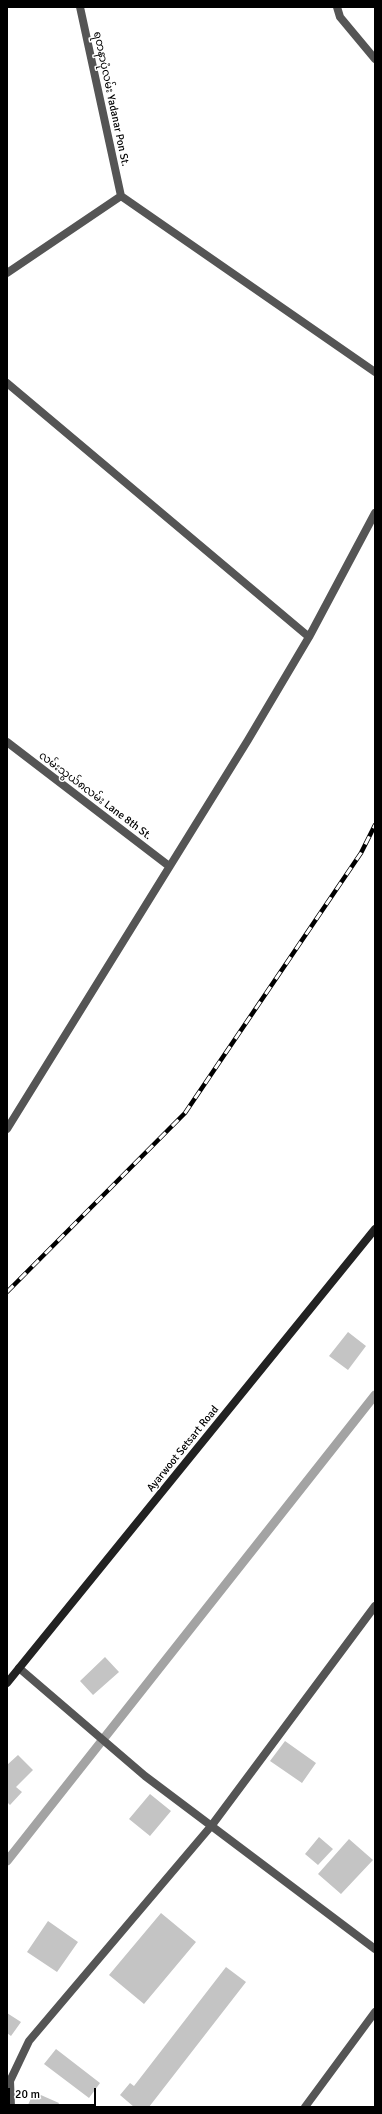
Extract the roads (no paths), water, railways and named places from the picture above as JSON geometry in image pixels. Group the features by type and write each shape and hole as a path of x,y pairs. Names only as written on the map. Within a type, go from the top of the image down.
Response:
{"main road":[{"name":"Ayarwoot Setsart Road","path":"7,1683 375,1229"}],"street":[{"name":"ရတနာပုံလမ်း Yadanar Pon St.","path":"80,7 122,196"},
{"path":"338,7 340,17 375,59"},
{"path":"7,273 122,196 375,372"},
{"path":"7,383 309,637"},
{"path":"7,1129 309,637 375,513"},
{"name":"လမ်းသွယ်၈လမ်း Lane 8th St.","path":"7,742 169,866"},
{"path":"11,2107 10,2081 29,2040 212,1825 375,1606"},
{"path":"19,1668 62,1703 145,1776 375,1949"},
{"path":"305,2107 375,2012"}],"waterway":[{"path":"7,1861 375,1395"}],"railway":[{"path":"7,1292 185,1113 361,853 375,825"}]}
